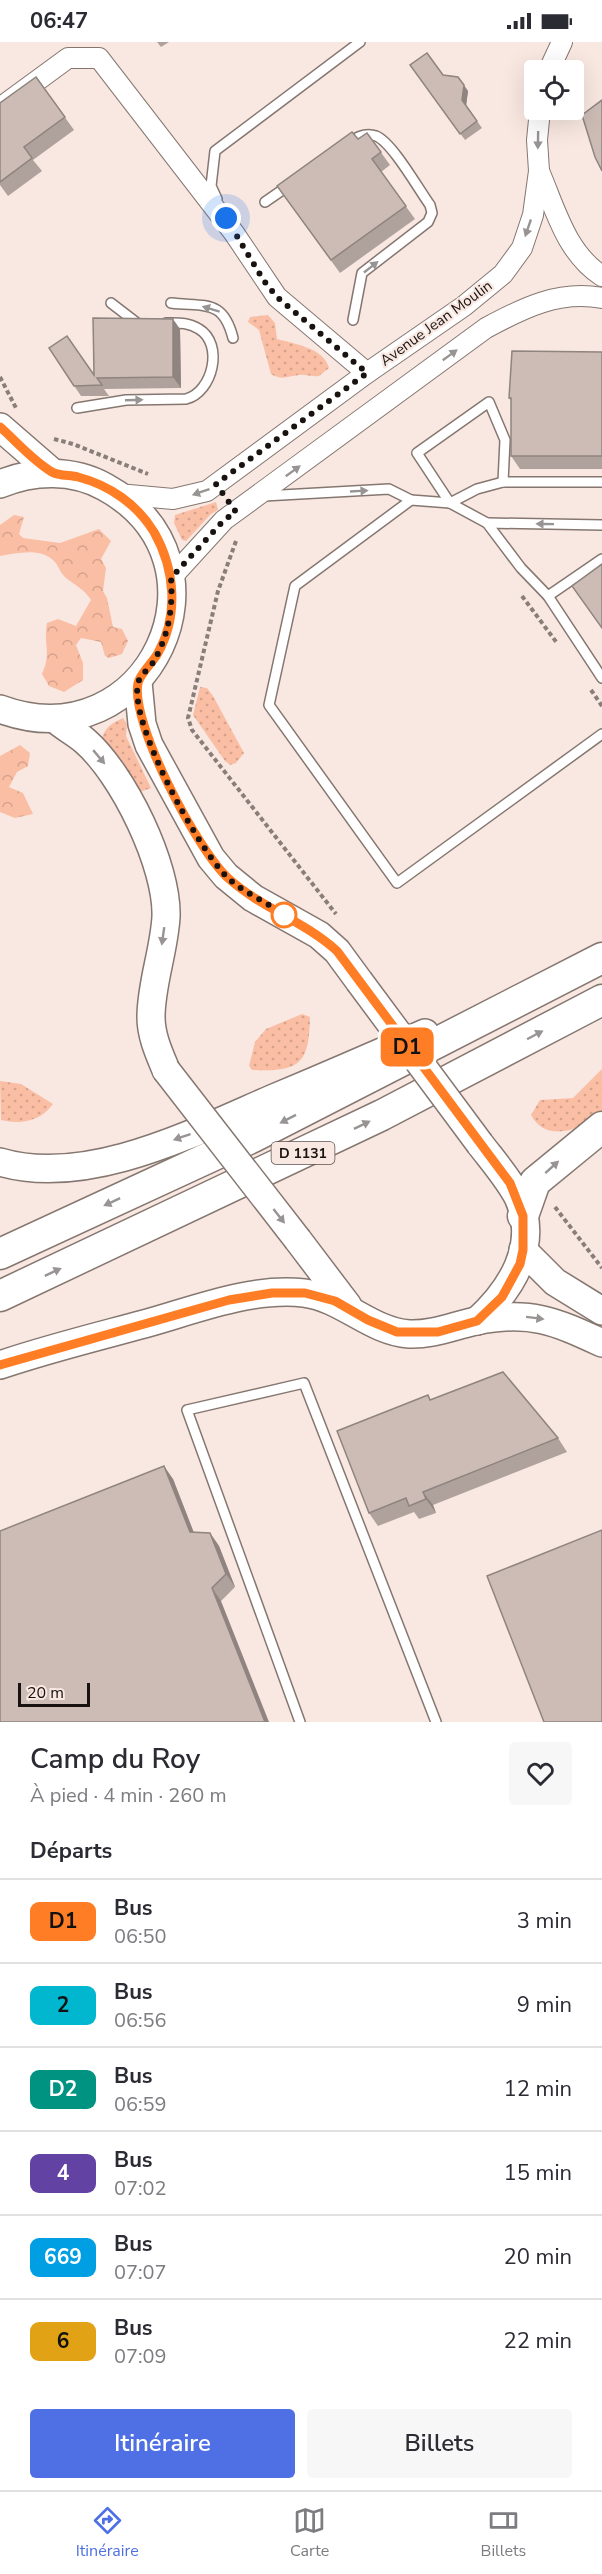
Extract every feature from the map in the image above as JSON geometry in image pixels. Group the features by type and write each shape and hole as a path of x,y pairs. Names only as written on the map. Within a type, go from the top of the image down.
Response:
{"main road":[{"path":"12,422 53,473"},
{"path":"0,484 33,474 53,473 98,483 118,494 138,511 153,531 164,553 171,578 172,600 163,644 138,682 124,694 100,708 73,717 55,719 5,713"},
{"path":"138,682 142,724 148,745 211,858 226,876 253,898 319,935 337,951 510,1183 523,1216"},
{"path":"55,719 85,740 109,769 150,846 162,881 165,918 151,1018 155,1043 166,1070 350,1308"},
{"path":"0,1162 13,1166 63,1168 101,1163 188,1136 602,957"},
{"name":"D 1131","path":"0,1254 253,1137 602,957"},
{"name":"D 1131","path":"0,1296 382,1115 602,1000"},
{"path":"477,1321 508,1288 518,1270 523,1250 523,1216 535,1182 602,1127"},
{"path":"523,1250 555,1282 602,1311"},
{"path":"0,1365 219,1303 272,1293 305,1293 335,1301 384,1328 410,1334 438,1332 477,1321 533,1317 554,1321 602,1343"}],"street":[{"path":"554,60 562,42"},
{"path":"0,108 68,58 99,58 234,233 277,297 367,373"},
{"name":"Avenue Jean Moulin","path":"118,494 173,499 207,491 367,373 464,306 503,274 522,248 532,215 539,171 537,140 539,120"},
{"name":"Avenue Jean Moulin","path":"539,171 572,247 591,269 602,276"},
{"path":"171,578 224,520 486,328 522,309 564,295 602,298"}],"lane":[{"path":"234,233 211,186 215,151 360,42"},
{"path":"339,150 357,137 369,134 386,142 430,205 432,213 428,222 362,273 353,320"},
{"path":"265,202 302,176"},
{"path":"111,303 134,323 144,323"},
{"path":"171,303 214,307 228,317 233,338"},
{"path":"76,408 126,400 186,399 194,397 206,387 212,374 212,357 209,342 201,330 187,323 155,323"},
{"path":"450,503 417,453 489,402 505,440 503,482"},
{"path":"450,503 477,489 503,482 602,482"},
{"path":"259,496 389,489 411,500 450,503 487,523 521,568 548,597 602,678"},
{"path":"411,500 295,586 269,705 397,883 602,734"},
{"path":"487,523 602,525"},
{"path":"548,597 602,559"},
{"path":"300,1722 187,1410 303,1383 436,1722"}],"path":[{"path":"0,377 12,422"},
{"path":"45,435 152,476"},
{"path":"236,512 244,525 233,546 218,591 188,718 192,730 337,916"},
{"path":"516,586 562,650"},
{"path":"586,684 602,706"}],"green space":[{"path":"268,315 275,323 277,339 315,351 326,361 329,368 319,376 301,375 282,378 271,374 259,330 248,322 250,317"},
{"path":"216,502 218,510 211,514 186,541 182,540 174,523 175,515"},
{"path":"14,515 24,517 19,534 23,538 60,543 99,529 111,541 101,559 106,568 103,591 107,598 113,627 122,629 128,641 122,654 109,658 105,656 101,642 81,638 76,645 83,663 83,680 64,692 49,686 42,674 47,654 47,623 58,619 76,626 91,600 83,590 64,576 55,562 43,554 29,552 0,556 0,525"},
{"path":"200,687 207,688 213,696 244,753 236,763 230,765 225,761 193,715"},
{"path":"123,718 127,724 126,736 151,788 137,793 121,762 102,739 107,728"},
{"path":"20,745 30,753 28,766 17,772 9,787 23,793 33,814 15,818 0,812 0,756"},
{"path":"302,1014 310,1017 309,1033 304,1055 299,1062 281,1069 252,1070 249,1066 255,1042 266,1029"},
{"path":"602,1069 602,1113 594,1119 575,1128 555,1131 538,1124 531,1115 540,1100 573,1098"},
{"path":"0,1081 21,1084 53,1104 37,1118 23,1122 1,1120"}],"building":[{"path":"427,53 443,75 458,77 464,85 462,100 477,121 460,134 410,65"},
{"path":"36,77 65,117 24,147 32,158 0,182 0,103"},
{"path":"602,100 602,171 595,157 584,120 584,114"},
{"path":"352,132 358,139 367,133 381,152 372,159 406,206 331,260 277,186"},
{"path":"93,318 173,319 173,377 97,378 102,385 74,386 49,348 67,336 94,375"},
{"path":"512,351 602,352 602,456 511,456 511,398 509,398"},
{"path":"602,564 602,628 572,586"},
{"path":"503,1372 558,1438 423,1492 426,1499 409,1506 406,1498 369,1513 337,1431 428,1395 430,1400"},
{"path":"164,1466 190,1532 210,1533 226,1574 212,1588 265,1722 0,1722 0,1531"},
{"path":"602,1530 602,1722 544,1722 487,1576"}],"bus line":[{"name":"D1","path":"0,427 53,473 76,476 98,483 118,494 138,511 153,531 164,553 171,578 172,600 163,644 152,664 138,682 138,702 148,745 196,836 226,876 253,898 319,935 337,951 510,1183 519,1200 524,1233 520,1264 502,1297 477,1321 438,1332 410,1334 397,1332 368,1320 335,1301 305,1293 272,1293 229,1300 0,1365"}],"route":[{"path":"226,218 264,281 277,297 367,373 216,484 236,512 224,520 171,578 172,600 169,622 163,644 152,664 138,682 138,702 148,745 196,836 211,858 226,876 253,898 284,915"}]}
